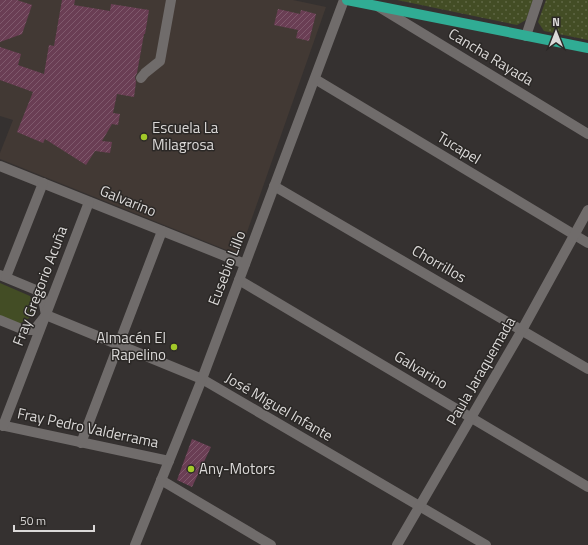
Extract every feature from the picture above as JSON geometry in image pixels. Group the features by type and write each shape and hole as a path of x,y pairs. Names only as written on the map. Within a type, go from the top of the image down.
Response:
{"main road":[{"path":"348,0 588,48"}],"street":[{"path":"141,78 160,61 171,0"},
{"name":"Eusebio Lillo","path":"135,545 202,379 344,0"},
{"path":"526,36 538,0"},
{"name":"Cancha Rayada","path":"378,6 588,134"},
{"name":"Tucapel","path":"315,79 588,243"},
{"name":"Galvarino","path":"0,166 245,264"},
{"path":"0,320 24,330 34,330 46,315 43,299 36,290 3,276 43,183"},
{"name":"Chorrillos","path":"274,186 588,369"},
{"name":"Fray Gregorio Acuña","path":"2,426 89,202"},
{"name":"Paula Jaraquemada","path":"397,545 522,330 588,210"},
{"path":"81,443 162,231"},
{"name":"Galvarino","path":"239,280 588,486"},
{"name":"José Miguel Infante","path":"46,315 202,379 486,545"},
{"name":"Fray Pedro Valderrama","path":"2,426 169,460"},
{"path":"160,480 270,545"}],"shaded area":[{"name":"Escuela La Milagrosa","path":"0,0 293,0 326,7 239,255 0,159 0,153 13,120 0,116"}],"green space":[{"path":"397,0 533,0 526,20 517,25"},
{"path":"546,0 588,0 588,40 544,31 538,22"},
{"path":"0,283 30,296 36,314 19,324 0,316"}],"building":[{"path":"0,0 17,0 32,5 22,34 0,42"},
{"path":"62,0 75,0 74,5 110,11 111,4 149,10 135,77 136,82 134,97 117,94 113,113 120,114 118,125 112,124 102,141 112,142 110,153 95,151 86,165 45,139 43,143 17,132 33,92 0,80 0,47 21,54 18,65 44,74 49,45 54,46"},
{"path":"278,9 300,14 301,10 316,14 309,41 296,38 298,30 274,25"},
{"name":"Any-Motors","path":"192,439 211,447 192,487 177,480"}],"place":[{"name":"Escuela La Milagrosa","path":"144,137"},
{"name":"Almacén El Rapelino","path":"174,347"},
{"name":"Any-Motors","path":"191,469"}]}
